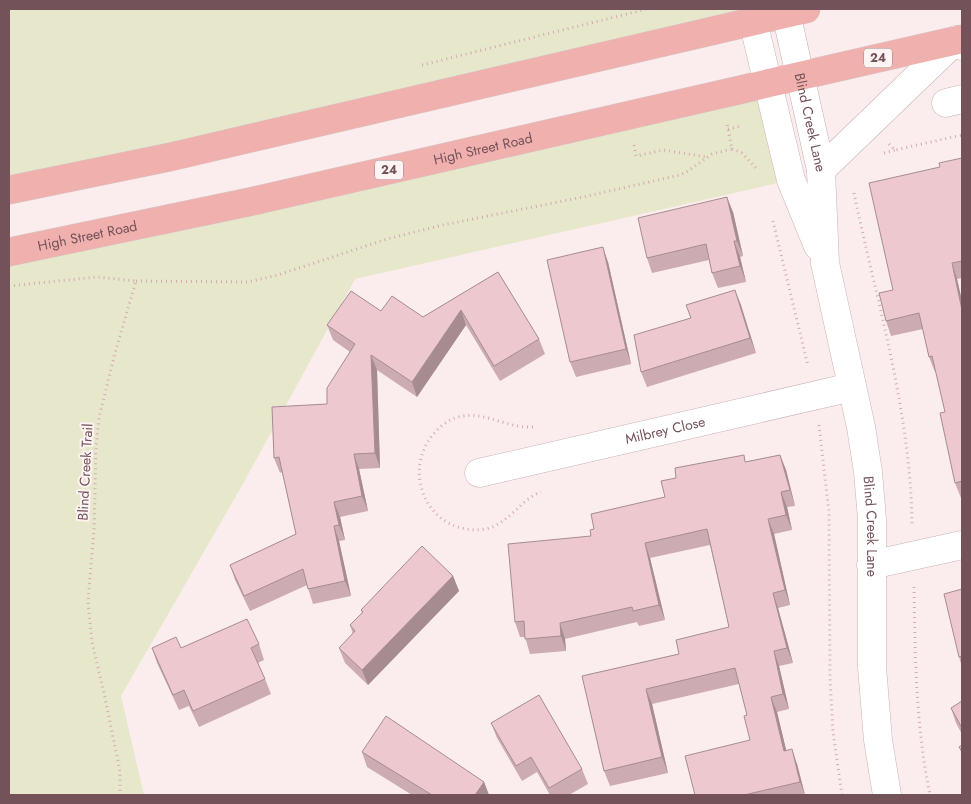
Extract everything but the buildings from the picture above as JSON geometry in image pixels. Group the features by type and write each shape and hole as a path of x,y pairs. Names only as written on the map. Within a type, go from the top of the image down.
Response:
{"main road":[{"path":"9,190 170,157 796,11"},
{"name":"High Street Road","path":"9,252 258,200 960,41"}],"street":[{"name":"Blind Creek Lane","path":"796,11 801,76 821,170 825,264"},
{"name":"Blind Creek Lane","path":"753,22 791,180 825,264 861,427 868,472 872,519 872,677 878,740 887,795"},
{"path":"821,170 960,41"},
{"name":"Milbrey Close","path":"479,473 852,387"},
{"path":"871,565 962,545"}],"path":[{"path":"726,120 732,149"},
{"path":"728,130 742,126"},
{"path":"879,154 962,135"},
{"path":"632,137 636,156 662,150 706,157"},
{"path":"882,138 895,150"},
{"path":"9,286 96,277 136,280 248,282 406,234 680,175 688,172 712,154 732,149 742,153 758,170"},
{"path":"854,190 898,389 907,442 913,532"},
{"path":"772,217 809,371"},
{"name":"Blind Creek Trail","path":"120,795 120,771 116,746 92,642 88,602 94,530 96,448 99,418 136,280"},
{"path":"818,417 829,513 833,732 842,795"},
{"path":"913,581 914,655 921,744 930,795"}],"green space":[{"path":"9,9 806,9 9,189"},
{"path":"768,83 791,180 355,279 244,482 121,696 144,795 9,795 9,252"}]}
